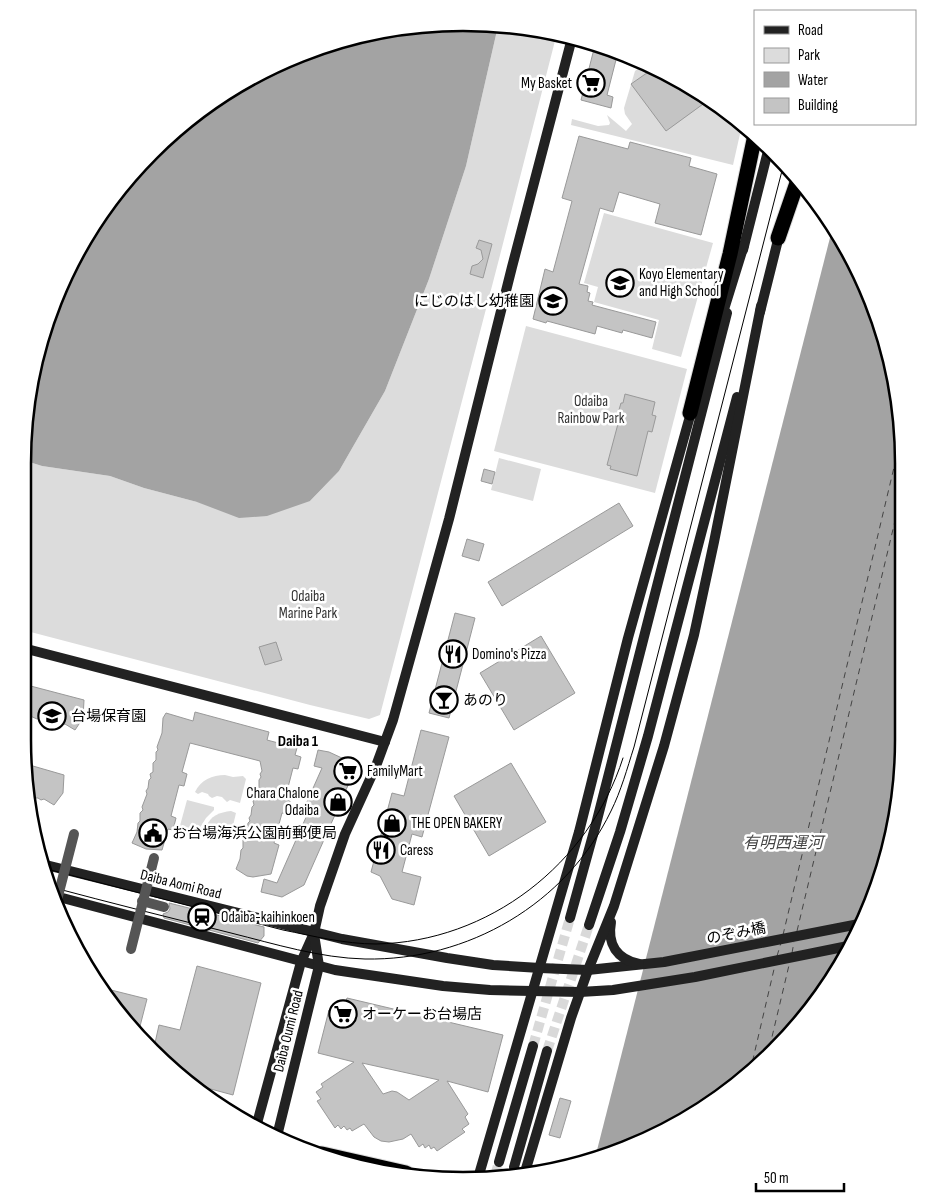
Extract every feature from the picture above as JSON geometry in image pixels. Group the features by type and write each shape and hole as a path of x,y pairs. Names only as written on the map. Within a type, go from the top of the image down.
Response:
{"highway":[{"path":"690,413 730,254 753,143"},
{"path":"778,238 796,187"}],"street":[{"path":"314,933 320,906 345,834 385,742 449,519 509,276 570,45"},
{"path":"480,1171 579,832 628,638 689,438 744,245 767,157"},
{"path":"527,1167 580,992 614,906 661,756 694,635 728,450 792,183"},
{"path":"570,918 628,698 689,438 690,413 744,245"},
{"path":"590,925 648,736 728,450"},
{"path":"31,650 385,742"},
{"path":"59,892 74,834"},
{"path":"131,949 154,858"},
{"name":"Daiba Aomi Road","path":"50,866 314,933 446,958 493,965 540,968"},
{"path":"61,898 319,966 392,980 490,990 580,992 613,990 695,977 842,947"},
{"path":"142,901 164,906"},
{"path":"614,906 610,936 612,945 621,963"},
{"name":"のぞみ橋","path":"540,968 588,970 621,963 640,965 691,957 853,925"},
{"name":"Daiba Oumi Road","path":"258,1120 301,962 314,933"},
{"name":"Daiba Oumi Road","path":"278,1130 319,966 314,933"},
{"path":"499,1162 533,1046"},
{"path":"514,1167 548,1051"}],"green space":[{"name":"Odaiba Marine Park","path":"496,33 555,42 380,715 369,719 310,705 31,632 31,463 42,466 110,476 144,488 197,502 310,501 339,471 385,391 429,279 466,166"},
{"path":"638,69 679,89 740,132 733,165 571,125 572,119 598,126 609,125 607,115 626,131 632,124 625,114 624,108 635,71"},
{"path":"604,213 713,243 681,357 652,349 659,320 594,302 598,287 584,283"},
{"name":"Odaiba Rainbow Park","path":"526,326 687,369 655,493 494,451"},
{"path":"499,458 541,469 533,501 491,490"},
{"path":"225,775 233,777 243,776 246,779 240,803 230,800 227,802 222,797 212,798 208,794 202,792 198,794 195,792 200,784 207,779"},
{"path":"187,800 214,807 214,810 206,818 196,834 188,836 178,833"},
{"path":"231,811 236,813 231,834 206,827 216,815"}],"water":[{"path":"463,31 496,33 466,166 429,279 385,391 339,471 310,501 267,516 239,518 197,502 144,488 110,476 42,466 31,463 35,407 46,351 64,298 89,247 120,200 138,178 178,138 200,120 247,89 298,64 324,54 351,46 407,35"},
{"name":"有明西運河","path":"830,236 850,272 872,324 886,379 894,435 895,740 891,796 880,852 862,905 837,956 806,1003 788,1025 748,1065 703,1099 654,1127 597,1151"}],"building":[{"path":"593,51 616,59 607,95 613,97 611,108 581,100"},
{"path":"647,73 703,104 666,131 631,84"},
{"path":"579,136 628,149 630,142 691,158 689,166 717,174 701,235 655,223 660,204 619,192 613,212 600,208 579,284 588,286 587,292 590,293 588,301 593,302 592,305 656,322 652,338 623,330 622,333 597,326 595,334 533,319 545,269 553,272 572,201 562,198"},
{"path":"479,240 492,244 483,278 470,274 472,266 478,264 483,259 481,250 476,248"},
{"path":"625,394 655,402 652,415 656,416 652,432 648,431 637,476 610,469 611,466 607,465 619,420 616,420"},
{"path":"484,469 495,472 492,484 481,481"},
{"path":"619,503 633,526 502,606 488,582"},
{"path":"467,539 484,544 479,561 462,556"},
{"path":"455,613 475,618 449,718 429,713"},
{"path":"541,636 575,693 514,730 480,673"},
{"path":"276,642 282,660 265,665 259,647"},
{"path":"31,686 84,700 83,718 75,730 65,724 61,726 52,721 31,716"},
{"path":"195,712 269,732 267,740 297,748 295,755 301,757 298,769 293,768 285,799 290,801 287,814 282,813 274,843 279,845 271,874 253,877 247,876 236,869 243,848 243,840 246,838 245,834 254,805 253,801 256,799 256,791 259,788 262,771 260,761 190,743 182,772 187,774 184,786 179,785 171,816 176,818 173,830 168,829 162,850 146,849 132,843 140,821 140,813 143,810 146,791 151,778 150,774 153,772 153,763 156,760 163,718 166,713 193,721"},
{"path":"421,730 449,737 422,837 412,834 402,872 421,877 414,905 392,899 380,876 371,872 392,793 404,796"},
{"path":"318,750 329,752 357,765 304,885 282,897 261,892 264,879 277,883 307,815 302,813 322,768 314,766"},
{"path":"511,763 546,822 489,856 454,796"},
{"path":"32,766 64,775 63,793 54,805 35,798"},
{"path":"169,903 264,927 264,936 258,943 164,918 163,914 170,909"},
{"path":"197,966 261,983 233,1095 207,1088 178,1065 155,1042 159,1025 180,1030"},
{"path":"111,990 147,999 140,1027"},
{"path":"347,998 503,1035 488,1092 447,1081 468,1114 465,1117 469,1124 462,1129 465,1132 437,1151 434,1147 431,1149 429,1145 425,1148 423,1144 419,1147 411,1134 403,1139 389,1142 381,1141 374,1137 364,1124 352,1131 350,1128 347,1130 344,1126 341,1129 338,1125 335,1128 317,1101 321,1099 316,1092 323,1087 321,1084 354,1062 318,1053 329,1010 337,1012 344,1007","holes":["362,1063 439,1080 409,1100 397,1092 392,1091 383,1094"]},
{"path":"560,1098 571,1101 560,1138 549,1135"}],"ferry route":[{"path":"783,935 895,463"},
{"path":"797,931 895,521"},
{"path":"792,953 794,942"},
{"path":"777,956 781,943"},
{"path":"771,1042 790,961"},
{"path":"753,1060 775,965"}],"tunnel":[{"path":"533,1046 570,918"},
{"path":"547,1051 589,925"},
{"path":"497,1170 499,1162"}],"tram line":[{"path":"58,889 298,950 331,956 365,959 403,957 441,950 476,938 510,921 541,899 568,874 592,844 611,811 621,788 634,747 782,172"},
{"path":"51,870 283,930 317,937 353,943 376,944 418,940 457,929 495,912 529,890 560,863 586,832 607,796 623,758"}],"place":[{"name":"My Basket","path":"591,83"},
{"name":"Koyo Elementary and High School","path":"620,283"},
{"name":"にじのはし幼稚園","path":"553,301"},
{"name":"Domino's Pizza","path":"453,654"},
{"name":"あのり","path":"444,700"},
{"name":"台場保育園","path":"52,716"},
{"name":"FamilyMart","path":"348,771"},
{"name":"Chara Chalone Odaiba","path":"338,802"},
{"name":"THE OPEN BAKERY","path":"392,823"},
{"name":"お台場海浜公園前郵便局","path":"153,833"},
{"name":"Caress","path":"381,850"},
{"name":"Odaiba-kaihinkoen","path":"202,917"},
{"name":"オーケーお台場店","path":"343,1014"}],"district":[{"name":"Daiba 1","path":"298,740"}]}
